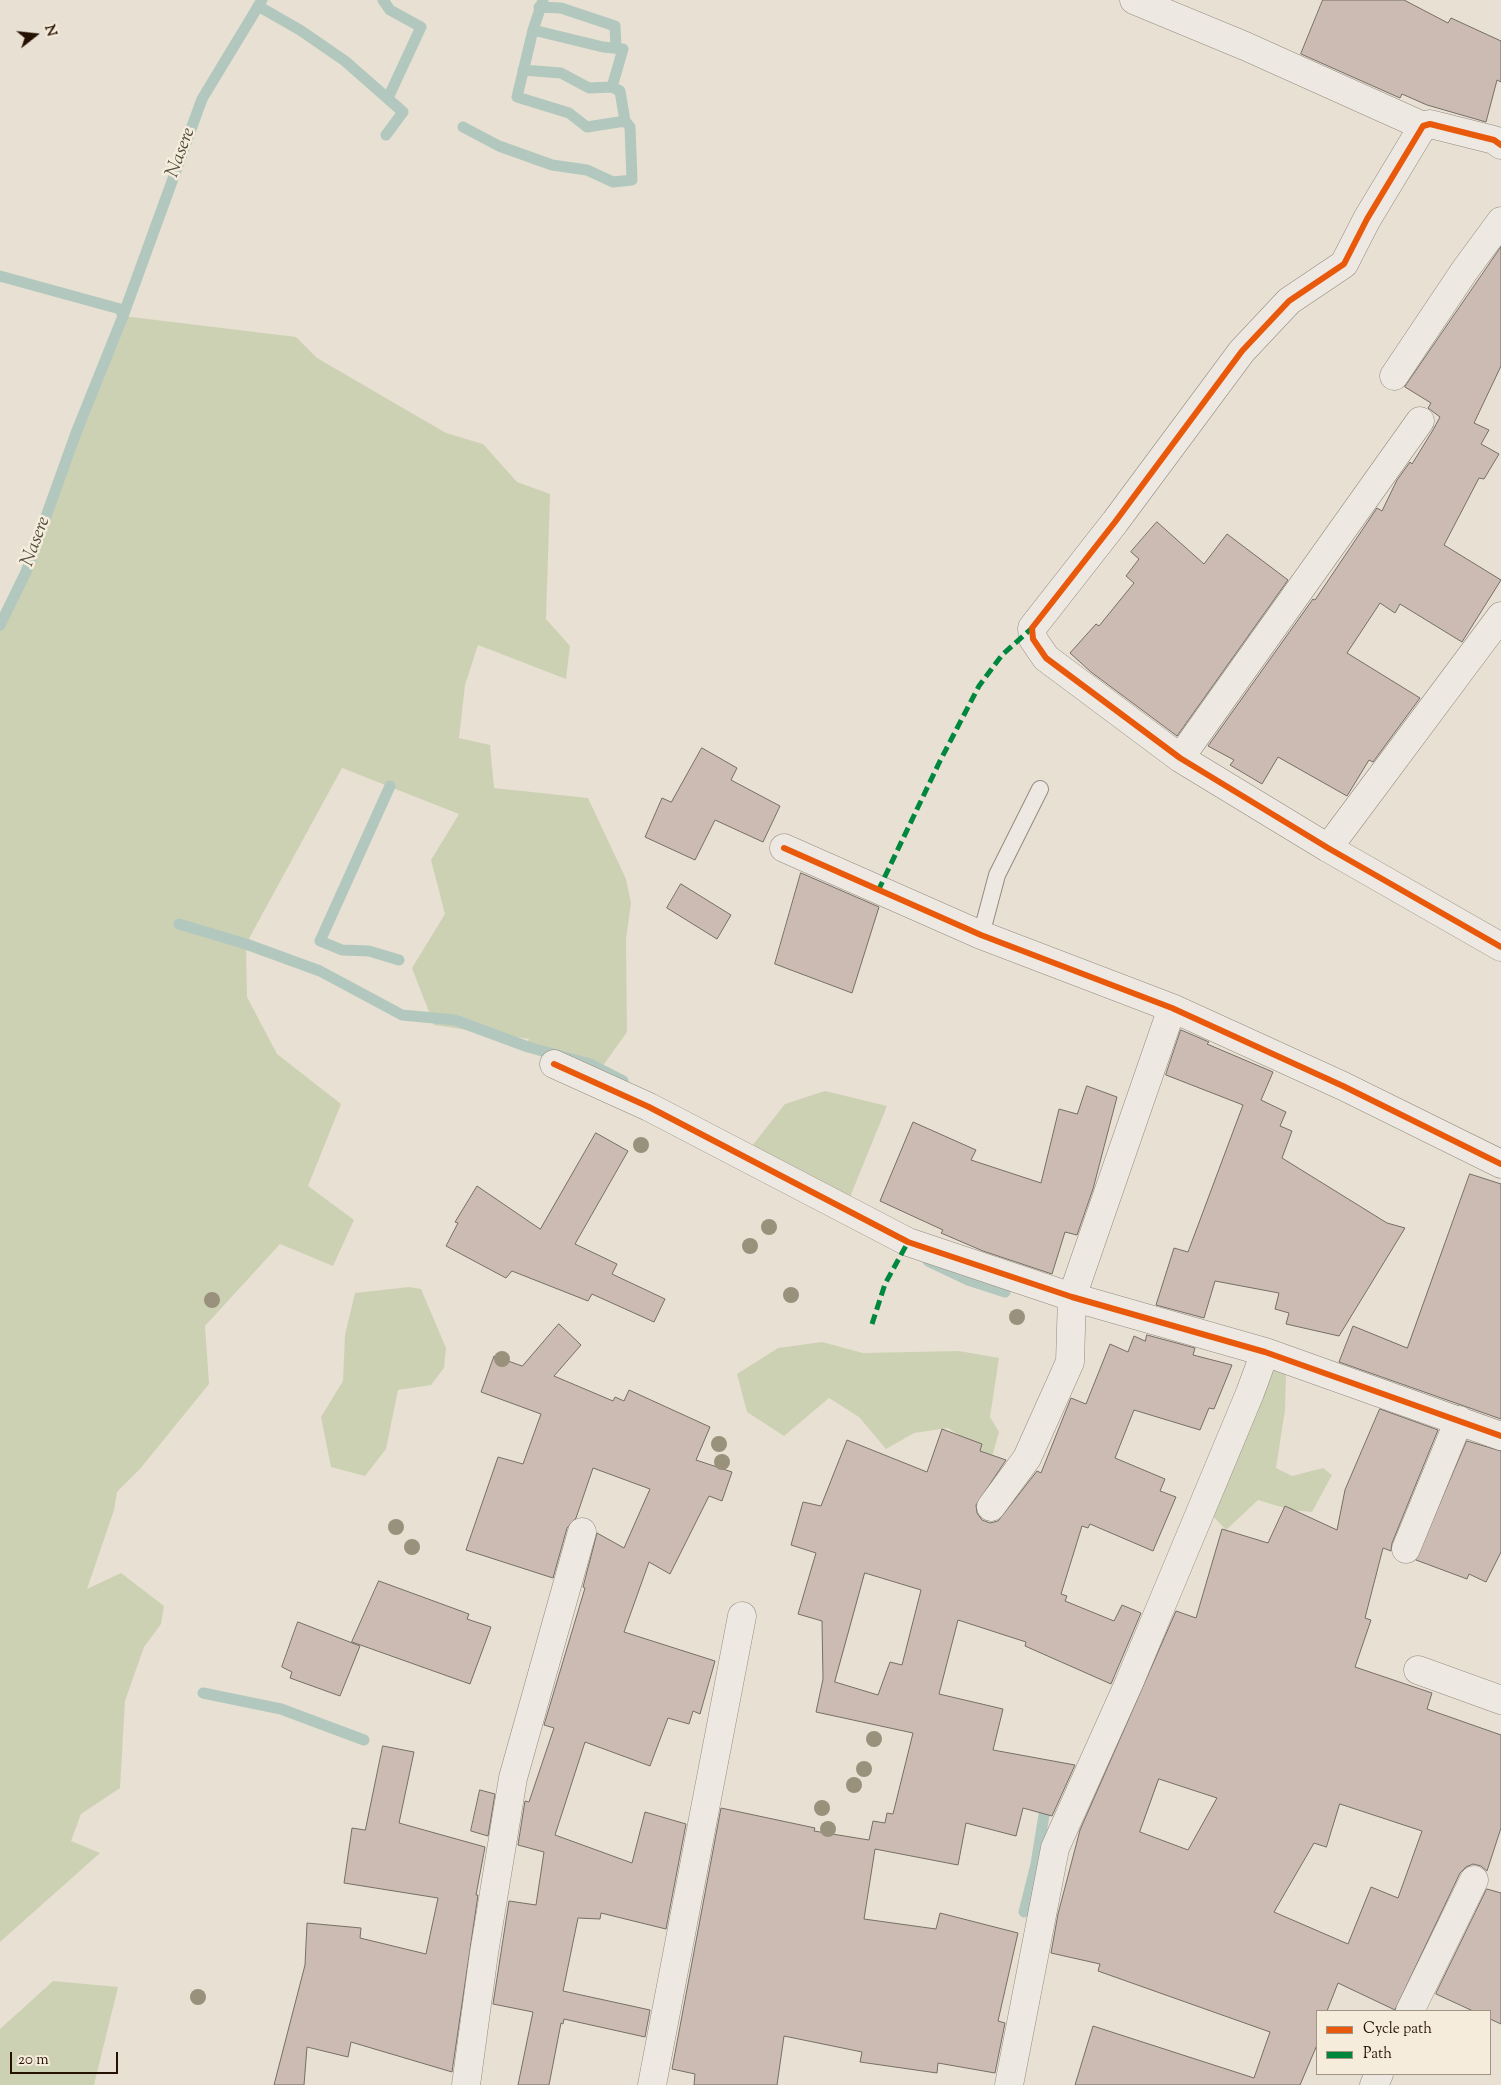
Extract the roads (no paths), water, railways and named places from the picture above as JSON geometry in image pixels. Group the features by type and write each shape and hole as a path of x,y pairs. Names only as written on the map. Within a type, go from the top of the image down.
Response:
{"street":[{"path":"1134,0 1245,46 1423,126 1430,124 1499,137"},
{"path":"1423,126 1367,219 1344,264 1288,300 1242,351 1115,522 1032,628 1033,639 1046,658 1180,758 1328,848 1499,942"},
{"path":"1394,376 1465,270 1501,221"},
{"path":"1180,758 1420,421"},
{"path":"1328,848 1501,616"},
{"path":"784,848 981,935 1172,1008 1343,1086 1501,1164"},
{"path":"991,1507 1027,1458 1070,1362 1072,1297 1172,1008"},
{"path":"554,1064 649,1107 908,1242 1072,1297 1265,1352 1501,1436"},
{"path":"1009,2085 1055,1848 1129,1683 1250,1393 1265,1352"},
{"path":"1406,1549 1459,1420"},
{"path":"466,2085 484,1953 513,1778 582,1532"},
{"path":"652,2085 742,1616"},
{"path":"1418,1670 1501,1700"},
{"path":"1410,2010 1474,1880"}],"lane":[{"path":"981,935 997,875 1040,789"}],"waterway":[{"name":"Nasere","path":"123,316 202,99 262,0"},
{"path":"383,0 390,10 421,27 388,98"},
{"path":"543,0 533,30 603,47 623,49 612,87"},
{"path":"258,6 300,30 345,61 403,112 386,135"},
{"path":"539,7 561,8 615,26 616,48"},
{"path":"463,127 499,146 552,165 587,170 613,182 632,180 630,127 625,121 587,127 569,113 517,97 533,30"},
{"path":"523,70 561,73 589,88 612,87 620,91 625,121"},
{"name":"Nasere","path":"0,276 120,309 123,316 76,433 26,572 0,625"},
{"path":"390,786 320,941 342,950 369,951 399,960"},
{"path":"179,924 246,944 320,971 402,1015 455,1020 528,1047 590,1064 623,1081"},
{"path":"928,1261 968,1280 1005,1292"},
{"path":"203,1693 281,1709 364,1740"},
{"path":"1024,1912 1036,1864 1044,1815 1050,1802"}]}
